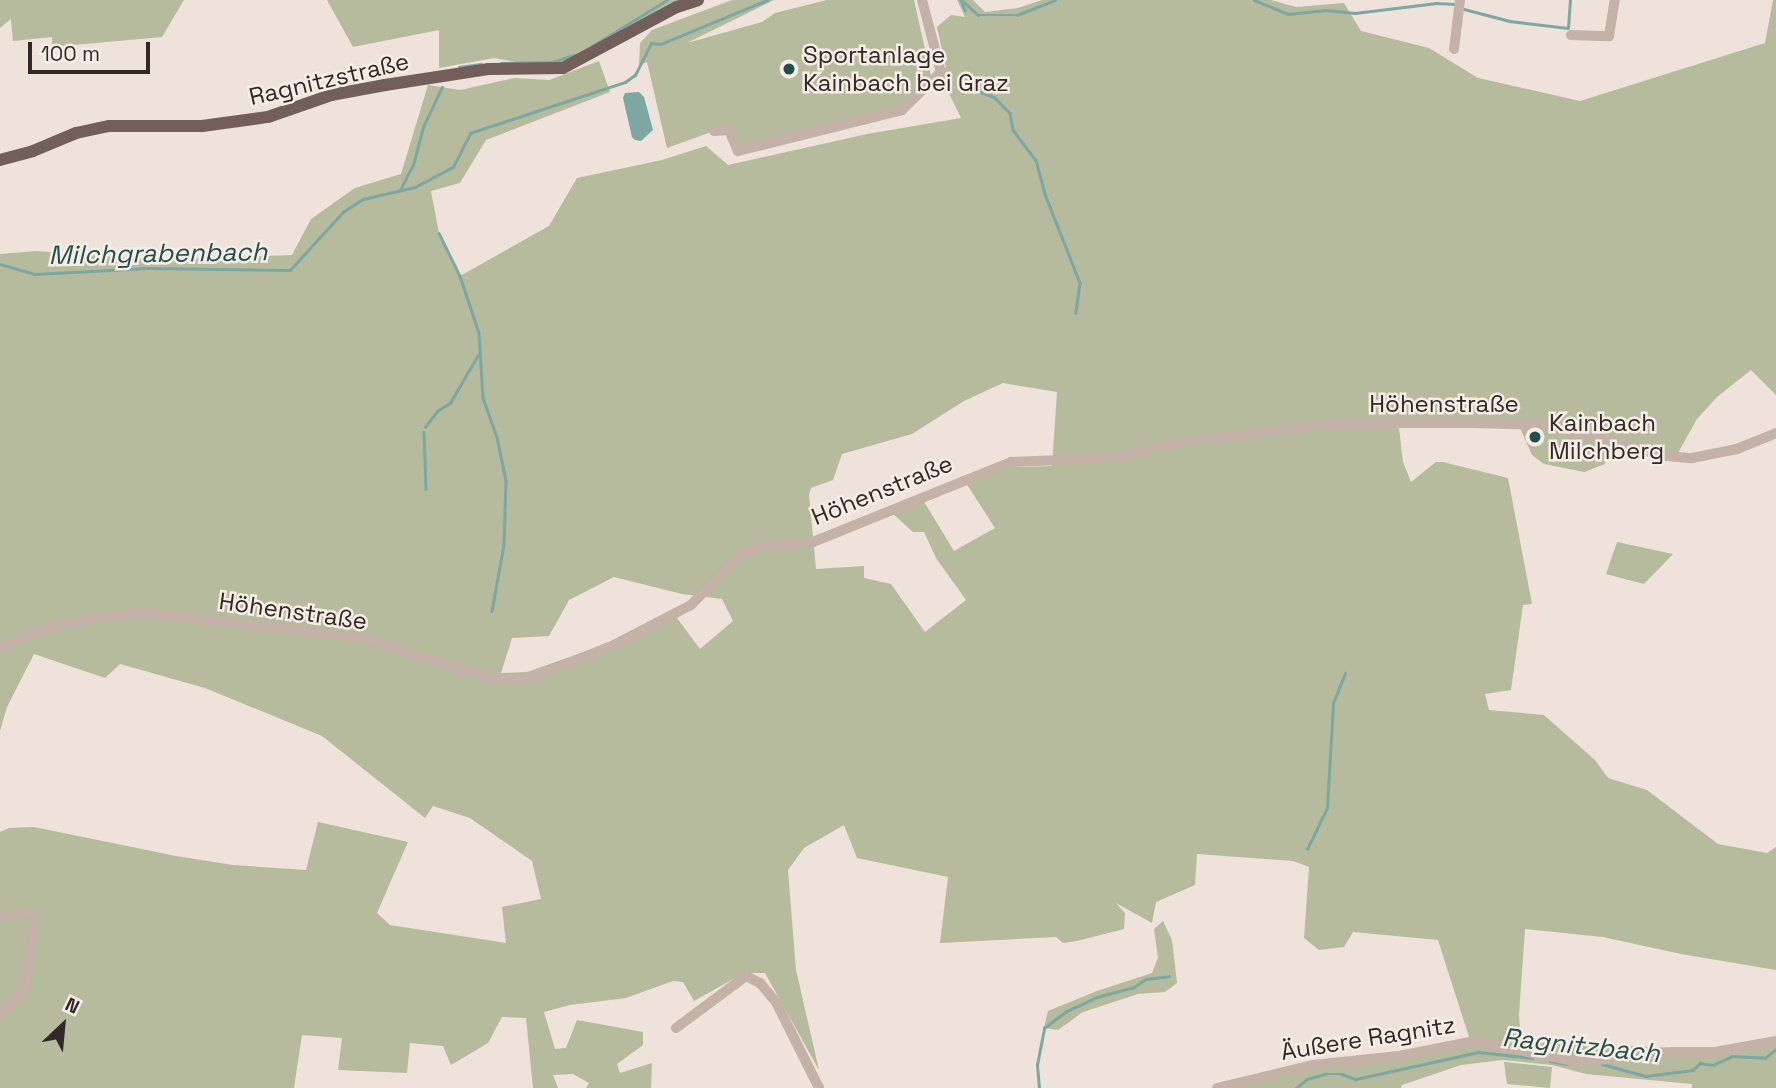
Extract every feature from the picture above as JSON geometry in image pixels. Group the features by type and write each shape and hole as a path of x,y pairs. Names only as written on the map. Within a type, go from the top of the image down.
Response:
{"main road":[{"name":"Ragnitzstraße","path":"0,160 33,151 76,133 109,126 202,126 268,117 331,95 385,85 488,69 563,68 677,7 698,0"}],"street":[{"path":"714,131 729,130 738,150 902,110 940,72 922,0"},
{"path":"1454,49 1460,0"},
{"path":"1571,35 1609,36 1615,0"},
{"name":"Höhenstraße","path":"0,648 41,630 96,618 145,613 357,637 490,678 532,678 614,645 691,605 739,556 761,546 813,542 1011,462 1116,458 1175,443 1323,425 1436,422 1545,425 1667,456 1692,458 1737,449 1776,433"},
{"path":"0,917 33,915 25,989 0,1016"},
{"path":"677,1028 746,976 760,983 776,1002 819,1088"},
{"name":"Äußere Ragnitz","path":"1217,1088 1313,1065 1399,1056 1474,1041 1578,1062 1672,1052 1715,1052 1776,1041"}],"green space":[{"path":"0,0 184,0 162,37 52,47 52,37 13,41 11,19 0,28"},
{"path":"327,0 688,0 562,64 540,66 494,58 439,68 439,30 353,47"},
{"name":"Sportanlage Kainbach bei Graz","path":"732,0 774,0 687,43 762,22 775,13 827,0 914,0 931,76 907,105 738,151 729,130 714,131 667,148 647,62 639,65 640,43 652,30"},
{"path":"957,0 973,0 985,12 1018,8 1042,0 1271,0 1296,7 1344,3 1361,31 1429,48 1478,78 1580,101 1765,43 1773,0 1776,0 1776,395 1751,370 1717,397 1697,419 1674,460 1609,442 1605,464 1584,472 1544,464 1532,455 1520,428 1399,428 1403,462 1411,482 1436,462 1508,478 1532,604 1523,605 1511,690 1485,694 1489,710 1544,715 1595,760 1608,778 1647,790 1718,844 1767,853 1776,847 1776,970 1603,937 1525,929 1519,1015 1521,1042 1705,1049 1776,1044 1776,1088 1692,1088 1692,1084 1586,1074 1552,1065 1503,1060 1461,1065 1402,1085 1401,1088 1231,1088 1323,1060 1405,1052 1470,1040 1438,940 1353,932 1344,947 1319,950 1304,938 1309,867 1293,861 1197,854 1195,885 1156,902 1152,923 1116,903 1125,913 1124,929 1077,941 1063,943 1056,937 940,943 948,877 857,858 844,825 804,848 788,870 796,970 819,1070 765,973 744,973 694,1001 683,982 673,981 626,998 570,1005 544,1012 555,1049 566,1048 577,1020 643,1032 643,1045 617,1064 620,1073 652,1063 651,1088 586,1088 589,1083 573,1074 553,1075 558,1088 533,1088 526,1018 502,1017 488,1043 451,1065 443,1046 410,1043 407,1073 338,1070 342,1038 302,1035 294,1088 0,1088 0,832 9,828 34,827 233,865 306,870 318,822 408,842 377,913 390,925 506,943 502,907 541,899 532,861 470,818 433,806 425,818 322,736 205,688 120,664 105,678 34,654 7,707 0,731 0,254 37,251 154,260 292,255 311,219 355,188 401,174 428,85 460,90 515,78 549,80 599,61 610,92 486,140 460,183 431,191 439,233 460,276 549,226 577,178 662,160 706,146 728,165 867,134 961,118 942,79 940,70 946,68 937,27 951,15 965,17","holes":["1003,383 1057,392 1052,466 1011,467 966,483 995,528 954,551 923,500 892,513 913,532 924,532 936,558 966,600 925,632 891,584 864,578 864,566 816,569 809,495 811,488 833,480 842,454 912,434 964,401","614,577 682,594 722,599 733,621 700,649 674,614 626,637 527,672 501,673 512,638 549,636 569,600"]},
{"path":"1617,542 1673,554 1644,584 1606,574"},
{"path":"1163,921 1172,940 1177,983 1165,992 1138,994 1083,1012 1058,1030 1044,1028 1048,1011 1152,973 1158,958 1154,929"},
{"path":"1504,1062 1552,1067 1550,1088 1507,1084"}],"water":[{"path":"639,92 644,97 653,130 641,141 632,137 623,98 625,93"}],"waterway":[{"path":"592,46 667,0"},
{"name":"Milchgrabenbach","path":"0,264 34,274 148,268 290,270 343,212 363,199 415,187 453,167 470,133 625,82 635,75 651,43 661,44 767,0"},
{"name":"Milchgrabenbach","path":"961,0 965,10"},
{"name":"Milchgrabenbach","path":"962,0 978,15 1017,15 1055,0"},
{"name":"Milchgrabenbach","path":"1254,0 1288,14 1326,10 1355,13 1436,3 1454,4"},
{"name":"Milchgrabenbach","path":"1464,9 1510,21 1568,28 1570,0"},
{"path":"501,63 552,62 574,55"},
{"path":"459,67 481,64"},
{"path":"965,86 994,97 1010,113 1013,130 1036,160 1045,194 1080,283 1076,313"},
{"path":"400,190 413,165 423,127 442,87"},
{"path":"439,233 460,276 479,333 483,398 497,437 506,481 504,545 492,611"},
{"path":"425,427 437,411 450,403 478,355"},
{"path":"424,432 426,489"},
{"path":"1307,849 1327,808 1333,703 1345,673"},
{"path":"1039,1088 1037,1065 1044,1028 1065,1012 1097,997 1134,987 1146,979 1169,976"},
{"name":"Ragnitzbach","path":"1602,1064 1646,1076 1693,1070 1700,1063 1713,1065 1732,1056 1765,1058 1776,1049"},
{"name":"Ragnitzbach","path":"1296,1088 1307,1079 1325,1074 1342,1074 1356,1079 1479,1052 1533,1058"},
{"name":"Ragnitzbach","path":"1550,1061 1567,1064"}],"place":[{"name":"Sportanlage Kainbach bei Graz","path":"789,69"},
{"name":"Kainbach Milchberg","path":"1535,437"}]}
